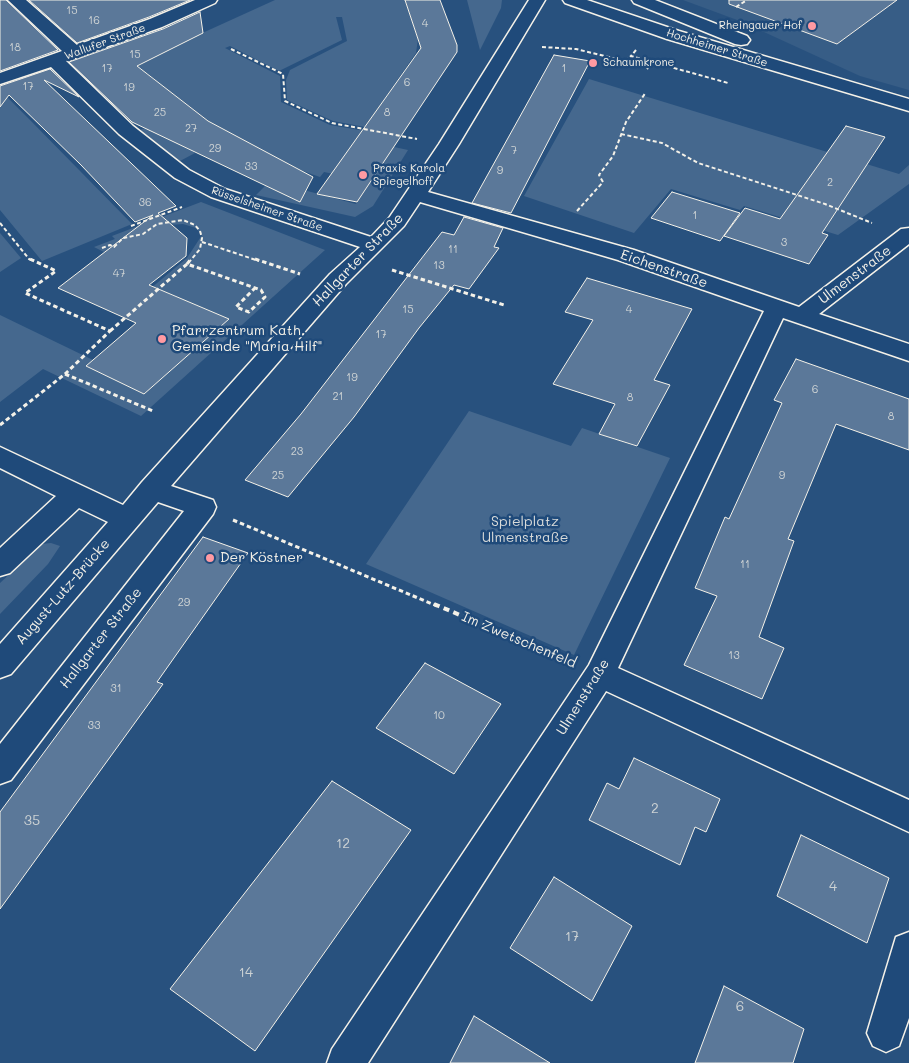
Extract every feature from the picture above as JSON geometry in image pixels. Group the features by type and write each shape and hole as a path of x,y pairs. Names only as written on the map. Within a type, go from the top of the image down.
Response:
{"street":[{"path":"16,0 75,53"},
{"name":"Wallufer Straße","path":"0,79 156,23 209,0"},
{"name":"Hallgarter Straße","path":"126,519 338,279 397,222 417,195 537,0"},
{"name":"Hochheimer Straße","path":"571,0 673,35 909,105"},
{"name":"Hochheimer Straße","path":"640,0 729,34 865,92"},
{"name":"Rüsselsheimer Straße","path":"54,60 85,92 150,151 182,174 218,193 368,252"},
{"name":"Eichenstraße","path":"417,195 626,255 909,353"},
{"name":"Ulmenstraße","path":"346,1063 600,674 790,312 823,298 908,235"},
{"path":"0,458 126,519"},
{"path":"151,489 203,507"},
{"path":"0,565 76,494"},
{"name":"Hallgarter Straße","path":"0,769 203,507"},
{"name":"August-Lutz-Brücke","path":"0,664 126,519"},
{"path":"600,674 909,816"},
{"path":"886,1033 909,950"}],"path":[{"path":"539,47 576,49 626,62 631,56"},
{"path":"231,49 284,74 285,101 332,123 425,140"},
{"path":"647,69 653,62"},
{"path":"554,235 603,182 599,175 613,156 626,122 646,92"},
{"path":"621,134 662,142 698,163 825,204 908,235"},
{"path":"131,226 218,193"},
{"path":"0,425 64,374 187,264 200,249 202,242 200,231 195,226 183,220 172,220 150,227 142,234 123,238 114,247 110,245 102,248"},
{"path":"0,223 29,259 56,271 25,293 110,331"},
{"path":"202,242 305,275"},
{"path":"368,252 504,305"},
{"path":"187,264 262,290 265,297 249,312 236,307 255,288"},
{"path":"64,374 154,411"},
{"name":"Im Zwetschenfeld","path":"203,507 600,674"}],"shaded area":[{"path":"683,0 909,0 909,90 860,76 740,21"}],"green space":[{"path":"275,0 405,0 418,39 416,53 365,127 333,121 287,100 286,80 290,70 347,41 342,17 336,17 342,40 279,71 230,46 225,48 280,76 281,102 330,125 371,132 349,177 324,172 320,177 294,168 229,134 190,110 147,73 100,92 72,66 141,35 146,38 198,35"},
{"path":"467,0 502,0 501,8 480,50"},
{"path":"589,79 899,174 909,165 909,184 838,235 744,206 740,210 671,189 634,233 524,196"},
{"path":"0,90 132,224 42,261 0,210"},
{"path":"154,124 195,153 180,161 138,131"},
{"path":"394,147 408,150 373,206 355,217 256,195 270,181 356,204"},
{"path":"201,202 325,250 141,416 43,369 0,402 0,315 93,360 86,366 144,394 229,319 166,292 142,310 132,304 187,258 202,235 196,228 183,224 169,225 104,252 94,247 115,239 112,236"},
{"path":"0,233 21,258 0,272"},
{"name":"Spielplatz Ulmenstraße","path":"469,411 571,446 582,428 670,458 574,655 366,564"},
{"path":"51,543 60,546 48,564 0,614 0,583 42,544"}],"building":[{"path":"0,0 6,0 58,50 0,71"},
{"path":"29,0 190,0 77,43"},
{"path":"405,0 440,0 457,45 457,52 357,202 317,194 421,48"},
{"path":"729,0 897,0 837,44 729,4"},
{"path":"200,12 203,33 137,66 208,121 313,177 300,202 132,122 69,62 163,29"},
{"path":"554,55 590,61 511,213 472,203"},
{"path":"50,69 79,97 44,80 176,206 158,213 187,238 186,256 149,285 229,319 144,394 86,366 136,323 58,288 153,215 135,222 81,165 9,95 0,107 0,86"},
{"path":"846,126 885,137 822,233 828,235 809,264 724,236 745,208 780,219"},
{"path":"672,192 740,213 720,241 651,218"},
{"path":"464,217 503,228 494,247 499,248 469,289 454,285 419,328 354,417 288,497 245,480 301,414 442,232 454,235"},
{"path":"587,278 692,309 654,380 670,385 637,446 599,434 615,404 553,384 593,320 565,312"},
{"path":"796,359 909,399 909,450 836,424 788,539 794,541 759,637 784,648 762,699 684,665 717,596 695,588 725,517 729,519 782,403 774,400"},
{"path":"203,537 248,553 157,682 163,684 0,909 0,812"},
{"path":"425,663 501,704 454,774 376,728"},
{"path":"634,758 720,799 706,832 695,827 680,865 589,820 607,783 619,789"},
{"path":"332,781 411,830 255,1051 170,989"},
{"path":"801,835 889,878 867,943 777,896"},
{"path":"554,877 632,926 592,1001 510,948"},
{"path":"724,986 804,1029 793,1063 695,1063"},
{"path":"474,1016 550,1063 450,1063"}],"place":[{"name":"Rheingauer Hof","path":"812,26"},
{"name":"Schaumkrone","path":"593,63"},
{"name":"Praxis Karola Spiegelhoff","path":"363,175"},
{"name":"Pfarrzentrum Kath. Gemeinde \"Maria Hilf\"","path":"162,339"},
{"name":"Der Köstner","path":"210,558"}]}
